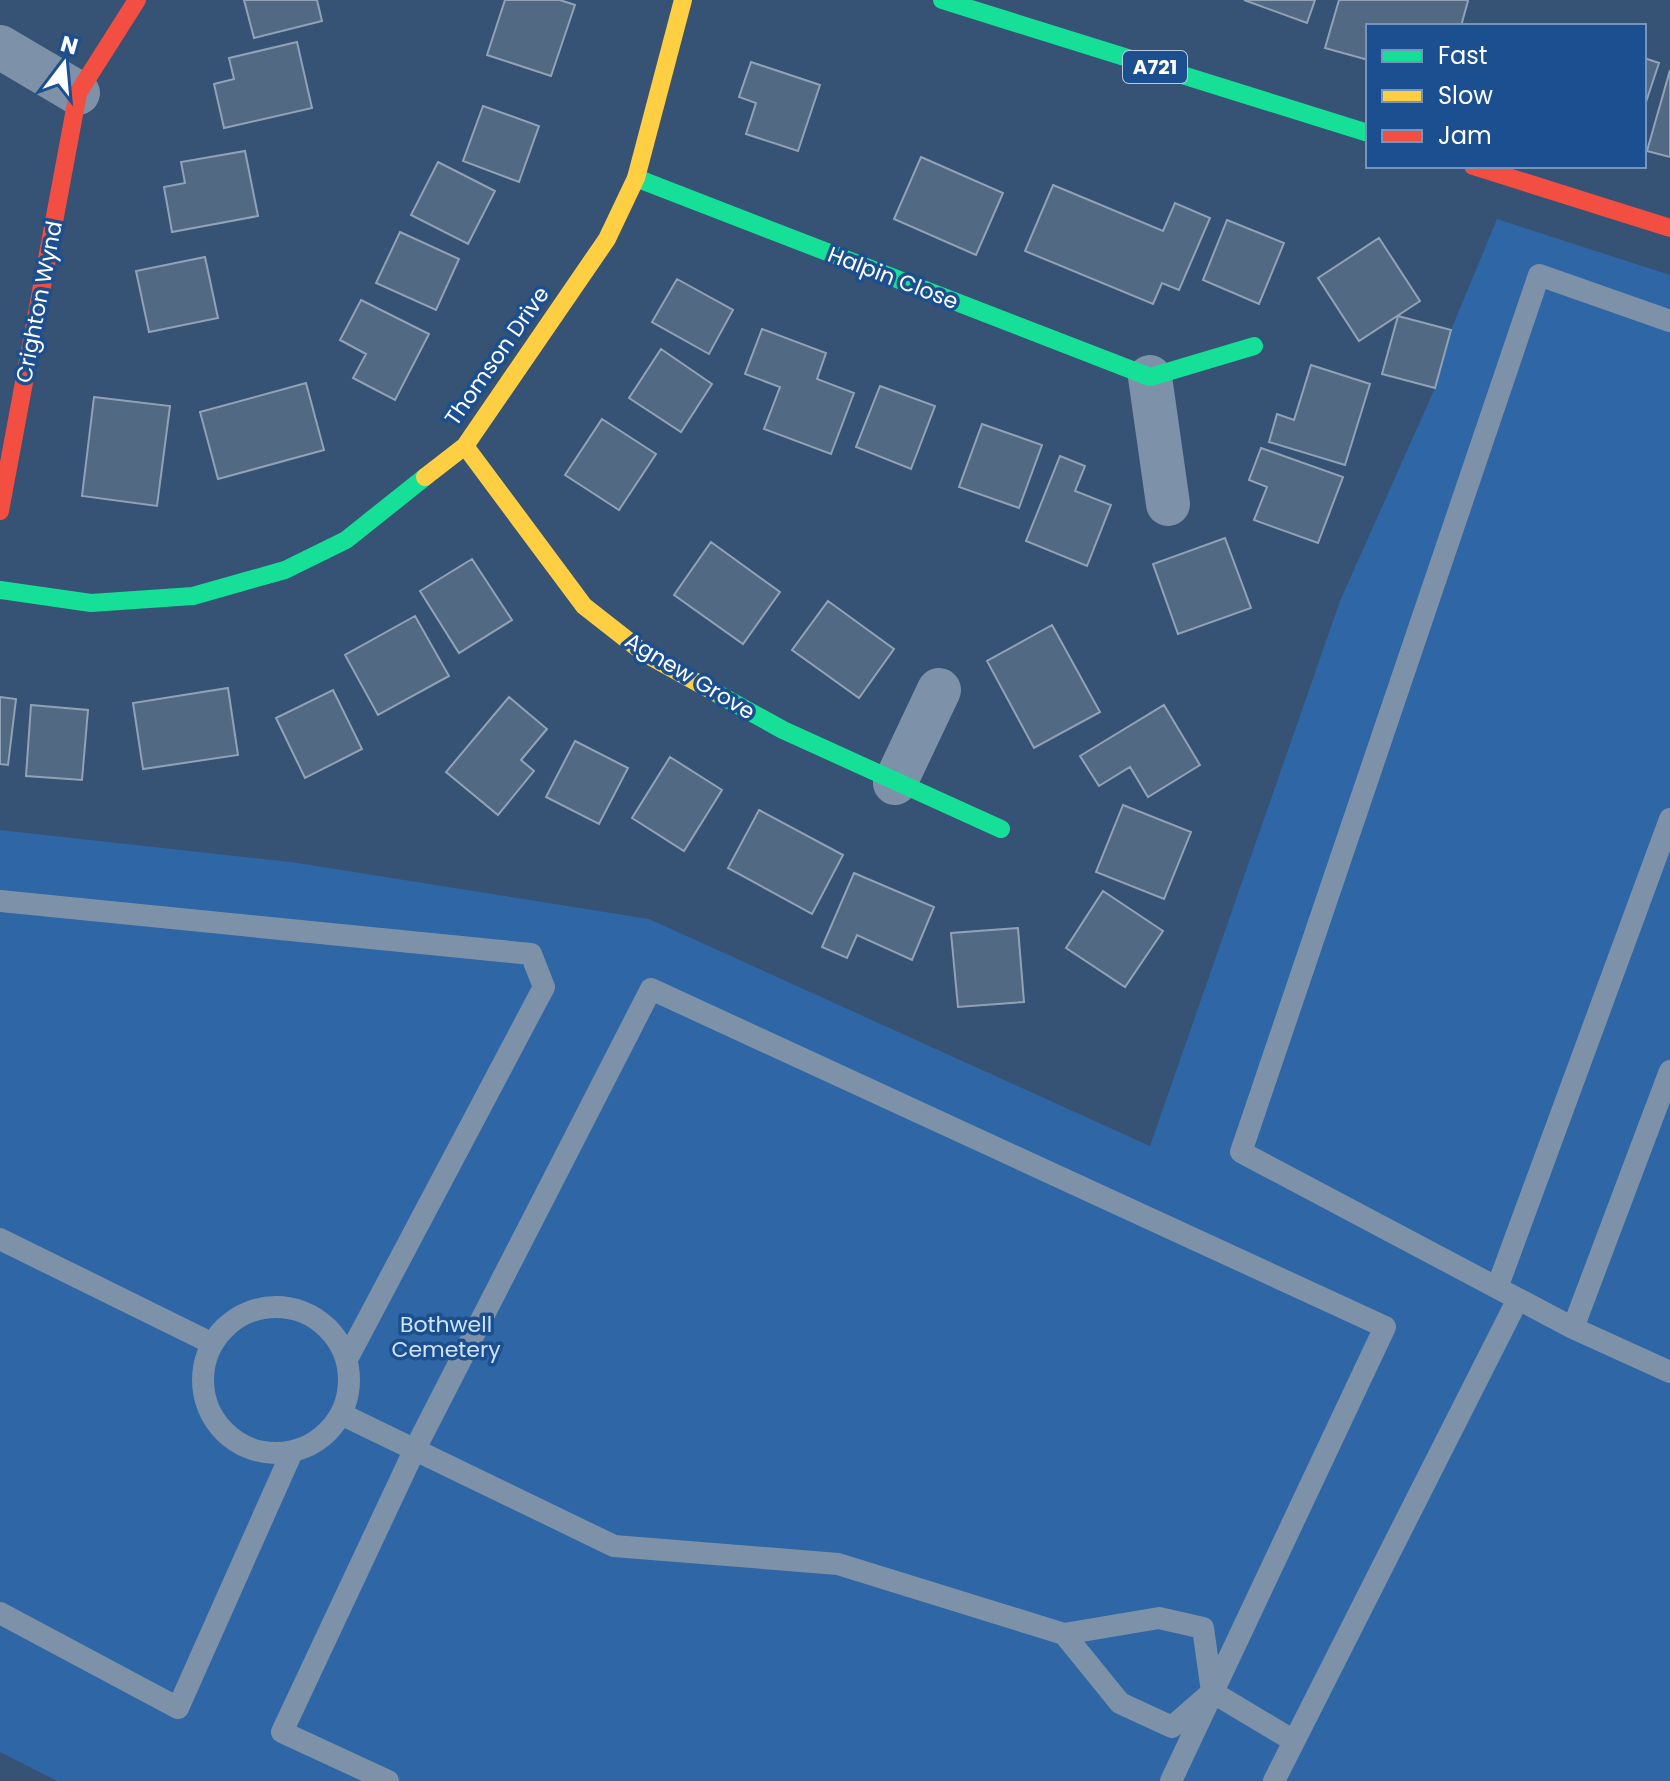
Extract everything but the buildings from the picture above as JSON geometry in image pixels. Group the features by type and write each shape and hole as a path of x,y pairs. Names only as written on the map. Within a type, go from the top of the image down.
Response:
{"street":[{"name":"Crighton Wynd","path":"0,511 78,93 137,0"},
{"name":"Thomson Drive","path":"0,590 91,603 193,596 285,570 346,540 465,446 607,239 636,178 683,0"},
{"name":"A721","path":"942,0 1366,132"},
{"path":"0,47 78,93"},
{"path":"1479,168 1670,228"},
{"name":"Halpin Close","path":"636,178 1150,377"},
{"path":"1168,504 1150,377 1254,346"},
{"name":"Agnew Grove","path":"465,446 584,606 644,653 783,730 1001,829"},
{"path":"895,783 939,690"}],"lane":[{"path":"1670,321 1539,275 1241,1152 1573,1328 1670,1372"},
{"path":"1497,1288 1670,819"},
{"path":"0,901 531,954 544,987 347,1359"},
{"path":"388,1781 282,1732 414,1451 651,989 1385,1327 1171,1781"},
{"path":"1573,1328 1670,1071"},
{"path":"0,1239 211,1343"},
{"path":"1274,1781 1518,1299"},
{"path":"285,1306 309,1313 336,1336 347,1359 350,1384 341,1414 326,1435 292,1452 266,1454 241,1445 227,1435 211,1415 203,1377 203,1364 211,1343 228,1322 250,1309 285,1306"},
{"path":"341,1414 614,1546 838,1564 1064,1634 1159,1618 1203,1628 1212,1692"},
{"path":"0,1613 178,1708 292,1452"},
{"path":"1064,1634 1120,1703 1172,1727 1212,1692"},
{"path":"1212,1692 1294,1741"}],"green space":[{"name":"Bothwell Cemetery","path":"1497,219 1670,275 1670,1781 57,1781 0,1752 0,830 291,862 649,919 1150,1146 1340,601 1435,388 1451,330"}],"traffic: fast":[{"path":"942,0 1366,132"},
{"path":"636,178 1150,377 1254,346"},
{"path":"0,590 91,603 193,596 285,570 346,540 425,477"},
{"path":"716,693 783,730 1001,829"}],"traffic: slow":[{"path":"425,477 465,446 607,239 636,178 683,0"},
{"path":"465,446 584,606 644,653 716,693"}],"traffic: jam":[{"path":"0,511 78,93 137,0"},
{"path":"1479,168 1670,228"}]}
